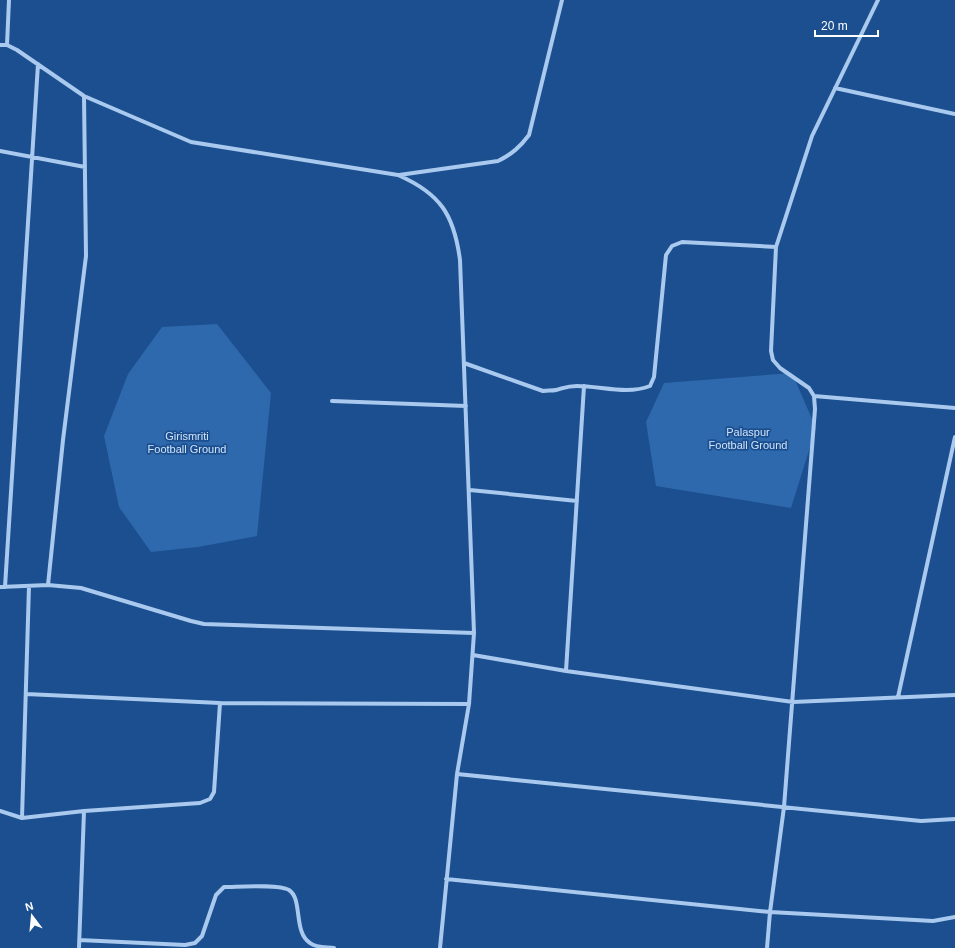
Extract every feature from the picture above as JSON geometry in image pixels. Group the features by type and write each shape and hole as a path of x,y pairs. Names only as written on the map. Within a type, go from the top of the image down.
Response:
{"street":[{"path":"7,46 9,0"},
{"path":"398,175 498,161 512,154 522,145 529,135 562,0"},
{"path":"767,948 770,912 784,807 814,417 814,396 809,388 780,368 773,360 771,351 776,247 807,151 835,88 878,0"},
{"path":"0,45 17,50 84,96 191,142 398,175 414,182 430,194 441,205 452,222 457,239 460,260 470,490 474,634 469,704 457,774 440,948"},
{"path":"38,64 2,587 48,585 81,588 204,624 474,634"},
{"path":"835,88 955,114"},
{"path":"48,585 63,440 86,256 84,96"},
{"path":"0,151 85,167"},
{"path":"464,363 543,391 556,390 566,386 630,390 642,389 650,386 654,377 666,255 672,246 682,242 776,247"},
{"path":"566,671 584,386"},
{"path":"814,396 955,408"},
{"path":"332,401 466,406"},
{"path":"898,698 955,437"},
{"path":"470,490 577,501"},
{"path":"22,818 29,586"},
{"path":"473,655 566,671 793,702 955,695"},
{"path":"26,694 220,703 469,704"},
{"path":"0,811 22,818 84,811 200,803 210,799 214,792 220,703"},
{"path":"457,774 921,821 955,819"},
{"path":"79,948 84,811"},
{"path":"446,879 770,912 933,921 955,917"},
{"path":"79,940 185,945 195,943 202,936 216,895 224,887 281,887 290,891 295,898 303,937 311,944 334,948"}],"green space":[{"name":"Girismriti Football Ground","path":"217,324 271,393 257,536 198,547 151,552 119,507 104,436 128,374 162,327"},
{"name":"Palaspur Football Ground","path":"792,373 816,428 791,508 656,486 646,422 664,383"}]}
